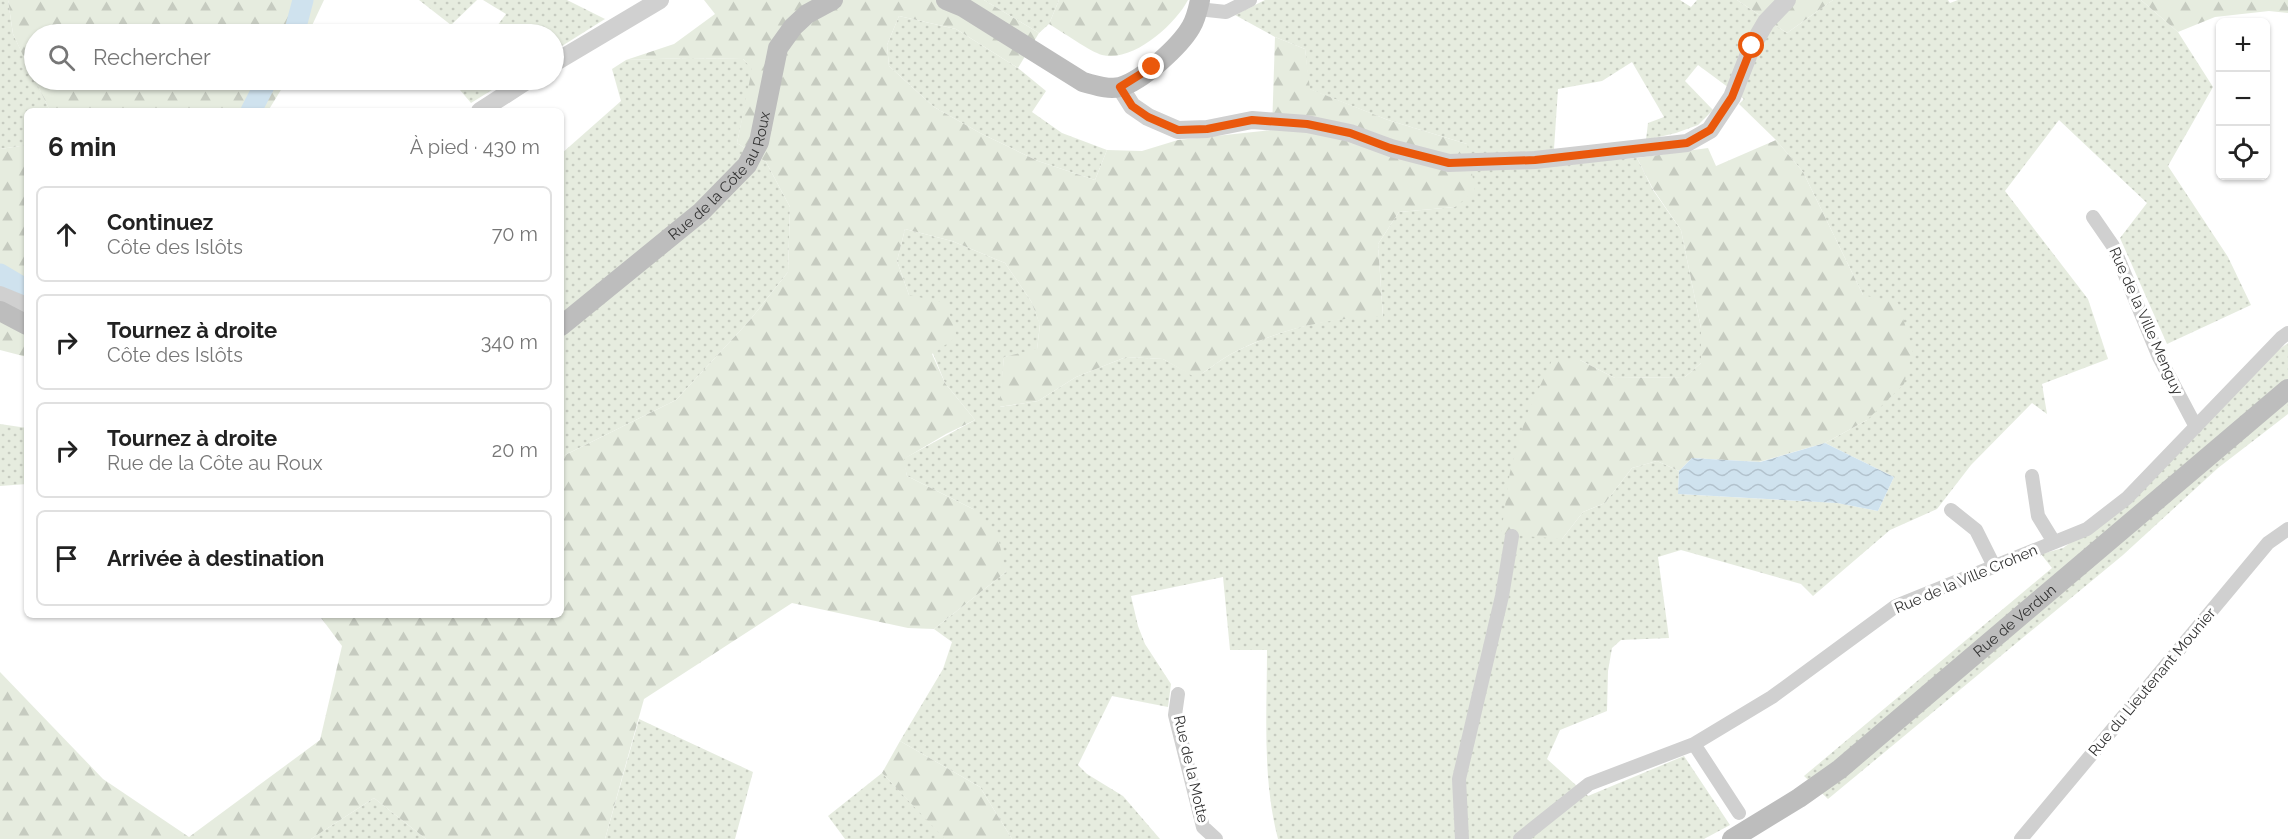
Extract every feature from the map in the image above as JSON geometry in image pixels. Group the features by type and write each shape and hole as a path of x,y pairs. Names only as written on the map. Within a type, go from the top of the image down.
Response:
{"main road":[{"name":"Rue de la Côte au Roux","path":"564,324 701,212 747,165 759,142 778,48 793,27 807,14 833,0"},
{"path":"946,0 963,7 1083,82 1104,88 1120,87 1152,67 1184,37 1193,24 1199,5"},
{"path":"0,311 24,323"},
{"name":"Rue de Verdun","path":"1732,839 1799,798 1840,769 2288,390"}],"street":[{"path":"564,57 660,0"},
{"path":"1199,5 1226,12 1251,0"},
{"path":"1120,87 1132,106 1148,117 1178,130 1207,129 1252,120 1307,124 1350,133 1390,148 1449,163 1535,160 1687,143 1710,130 1732,97 1752,46 1766,22 1787,0"},
{"path":"485,108 513,90"},
{"name":"Rue de la Ville Menguy","path":"2093,218 2113,246 2159,357 2196,427"},
{"path":"0,295 24,305"},
{"name":"Rue de la Ville Crohen","path":"1520,839 1589,783 1694,744 1772,696 1896,606 2087,529 2127,498 2288,333"},
{"path":"2032,476 2038,516 2054,542"},
{"path":"1951,510 1976,530 1994,566"},
{"name":"Rue du Lieutenant Mounier","path":"2021,839 2268,543 2288,529"},
{"path":"1462,839 1459,779 1502,596 1512,536"},
{"name":"Rue de la Motte","path":"1178,694 1175,716 1203,827 1216,839"},
{"path":"1694,744 1739,813"}],"green space":[{"path":"0,0 8,0 13,34 24,57 24,90 40,90 49,108 24,108 24,145 0,149"},
{"path":"8,0 324,0 313,24 24,24 24,58 13,34"},
{"path":"419,0 477,0 450,24"},
{"path":"483,0 567,0 605,19 564,45 564,24 498,24 506,14"},
{"path":"704,0 984,0 1039,33 1018,68 956,29 899,16 887,45 889,66 934,107 982,134 1038,161 1095,180 1107,150 1142,151 1178,140 1272,130 1275,37 1305,49 1310,89 1388,120 1467,144 1475,191 1455,207 1399,212 1378,244 1383,317 1344,319 1285,331 1248,345 1196,378 1163,359 1126,357 1076,377 1038,401 999,407 1004,357 1037,349 1040,325 1031,301 1005,263 952,241 905,229 897,261 909,295 946,303 957,337 932,354 945,383 975,420 904,459 907,476 973,509 997,533 1006,572 934,629 908,628 792,603 644,699 605,839 426,839 374,798 311,839 0,839 0,672 103,779 189,837 320,740 342,646 321,618 564,618 564,456 676,400 750,320 788,272 790,207 766,162 737,143 752,69 743,59 626,60 674,44 715,14"},
{"path":"984,0 1059,0 1049,24 1039,33"},
{"path":"1059,0 1188,0 1173,20 1151,40 1139,48 1114,56 1097,53 1049,24"},
{"path":"1265,0 1680,0 1691,7 1697,0 1737,0 1787,33 1833,0 1948,0 1950,3 1958,0 2141,0 2178,32 2213,87 2168,166 2228,257 2251,305 2167,344 2120,238 2147,203 2059,120 2005,191 2088,299 2108,359 2042,384 2047,414 2032,403 1971,465 1937,509 1890,530 1813,596 1801,584 1681,550 1658,557 1669,638 1621,640 1612,648 1608,671 1607,711 1560,730 1547,759 1588,796 1684,756 1730,825 1704,839 1278,839 1267,769 1267,650 1230,650 1223,577 1131,596 1145,644 1171,684 1168,707 1112,696 1078,765 1087,774 1123,796 1160,839 1012,839 980,787 900,741 943,669 952,642 934,629 1006,572 973,509 907,476 903,459 975,420 945,383 909,295 897,261 905,229 952,241 1005,263 1031,301 1040,324 1037,350 1004,357 1000,407 1038,401 1076,377 1126,357 1163,359 1196,377 1248,345 1285,331 1324,322 1383,316 1378,244 1399,212 1455,207 1467,144 1388,120 1309,89 1305,49 1275,37 1235,15","holes":["1632,62 1664,117 1648,123 1646,140 1698,125 1713,110 1685,81 1698,65 1744,99 1739,104 1776,140 1803,172 1863,295 1867,420 1825,443 1894,477 1878,511 1837,503 1678,494 1679,471 1657,461 1632,468 1605,503 1583,512 1562,539 1580,360 1615,378 1685,377 1701,363 1701,328 1681,230 1653,190 1637,158 1553,164 1558,89 1602,81"]},
{"path":"1737,0 1833,0 1787,33"},
{"path":"2141,0 2288,0 2288,13 2269,11 2215,17 2178,32"},
{"path":"899,16 956,29 1018,68 1046,91 1032,112 1062,133 1107,150 1095,180 1038,161 982,134 934,107 889,66 887,45"},
{"path":"743,59 753,69 737,143 766,162 790,207 788,272 750,320 676,400 564,456 564,151 621,101 612,69 626,60"},
{"path":"40,90 281,90 270,108 49,108"},
{"path":"460,90 492,90 471,103"},
{"path":"1776,140 1803,172 1863,295 1898,303 1913,350 1904,384 1867,420 1825,443 1759,462 1692,458 1679,471 1657,461 1632,468 1605,503 1583,512 1562,539 1501,534 1510,472 1526,416 1553,358 1580,360 1615,378 1685,377 1701,363 1701,328 1681,230 1653,189 1637,158 1708,148 1716,166"},
{"path":"24,145 24,295 0,283 0,149"},
{"path":"0,320 24,332 24,356 0,350"},
{"path":"2288,343 2288,414 2218,468 2123,555 1828,799 1804,776 2052,568 2041,554 2063,548 2133,498 2275,352"},
{"path":"0,424 24,428 24,484 0,486"},
{"path":"639,719 753,772 735,839 605,839"},
{"path":"900,741 980,787 1012,839 945,839 882,773"},
{"path":"882,773 945,839 845,839 828,816"},
{"path":"374,798 426,839 311,839"}],"water":[{"path":"1825,443 1894,477 1878,511 1837,503 1678,494 1679,471 1692,458 1760,462"}],"waterway":[{"path":"297,24 303,0"},
{"path":"253,108 262,90"},
{"path":"0,274 24,288"}],"route":[{"path":"1152,67 1120,87 1132,106 1148,117 1178,130 1207,129 1252,120 1307,124 1350,133 1390,148 1449,163 1535,160 1687,143 1710,130 1732,97 1752,46"}]}
